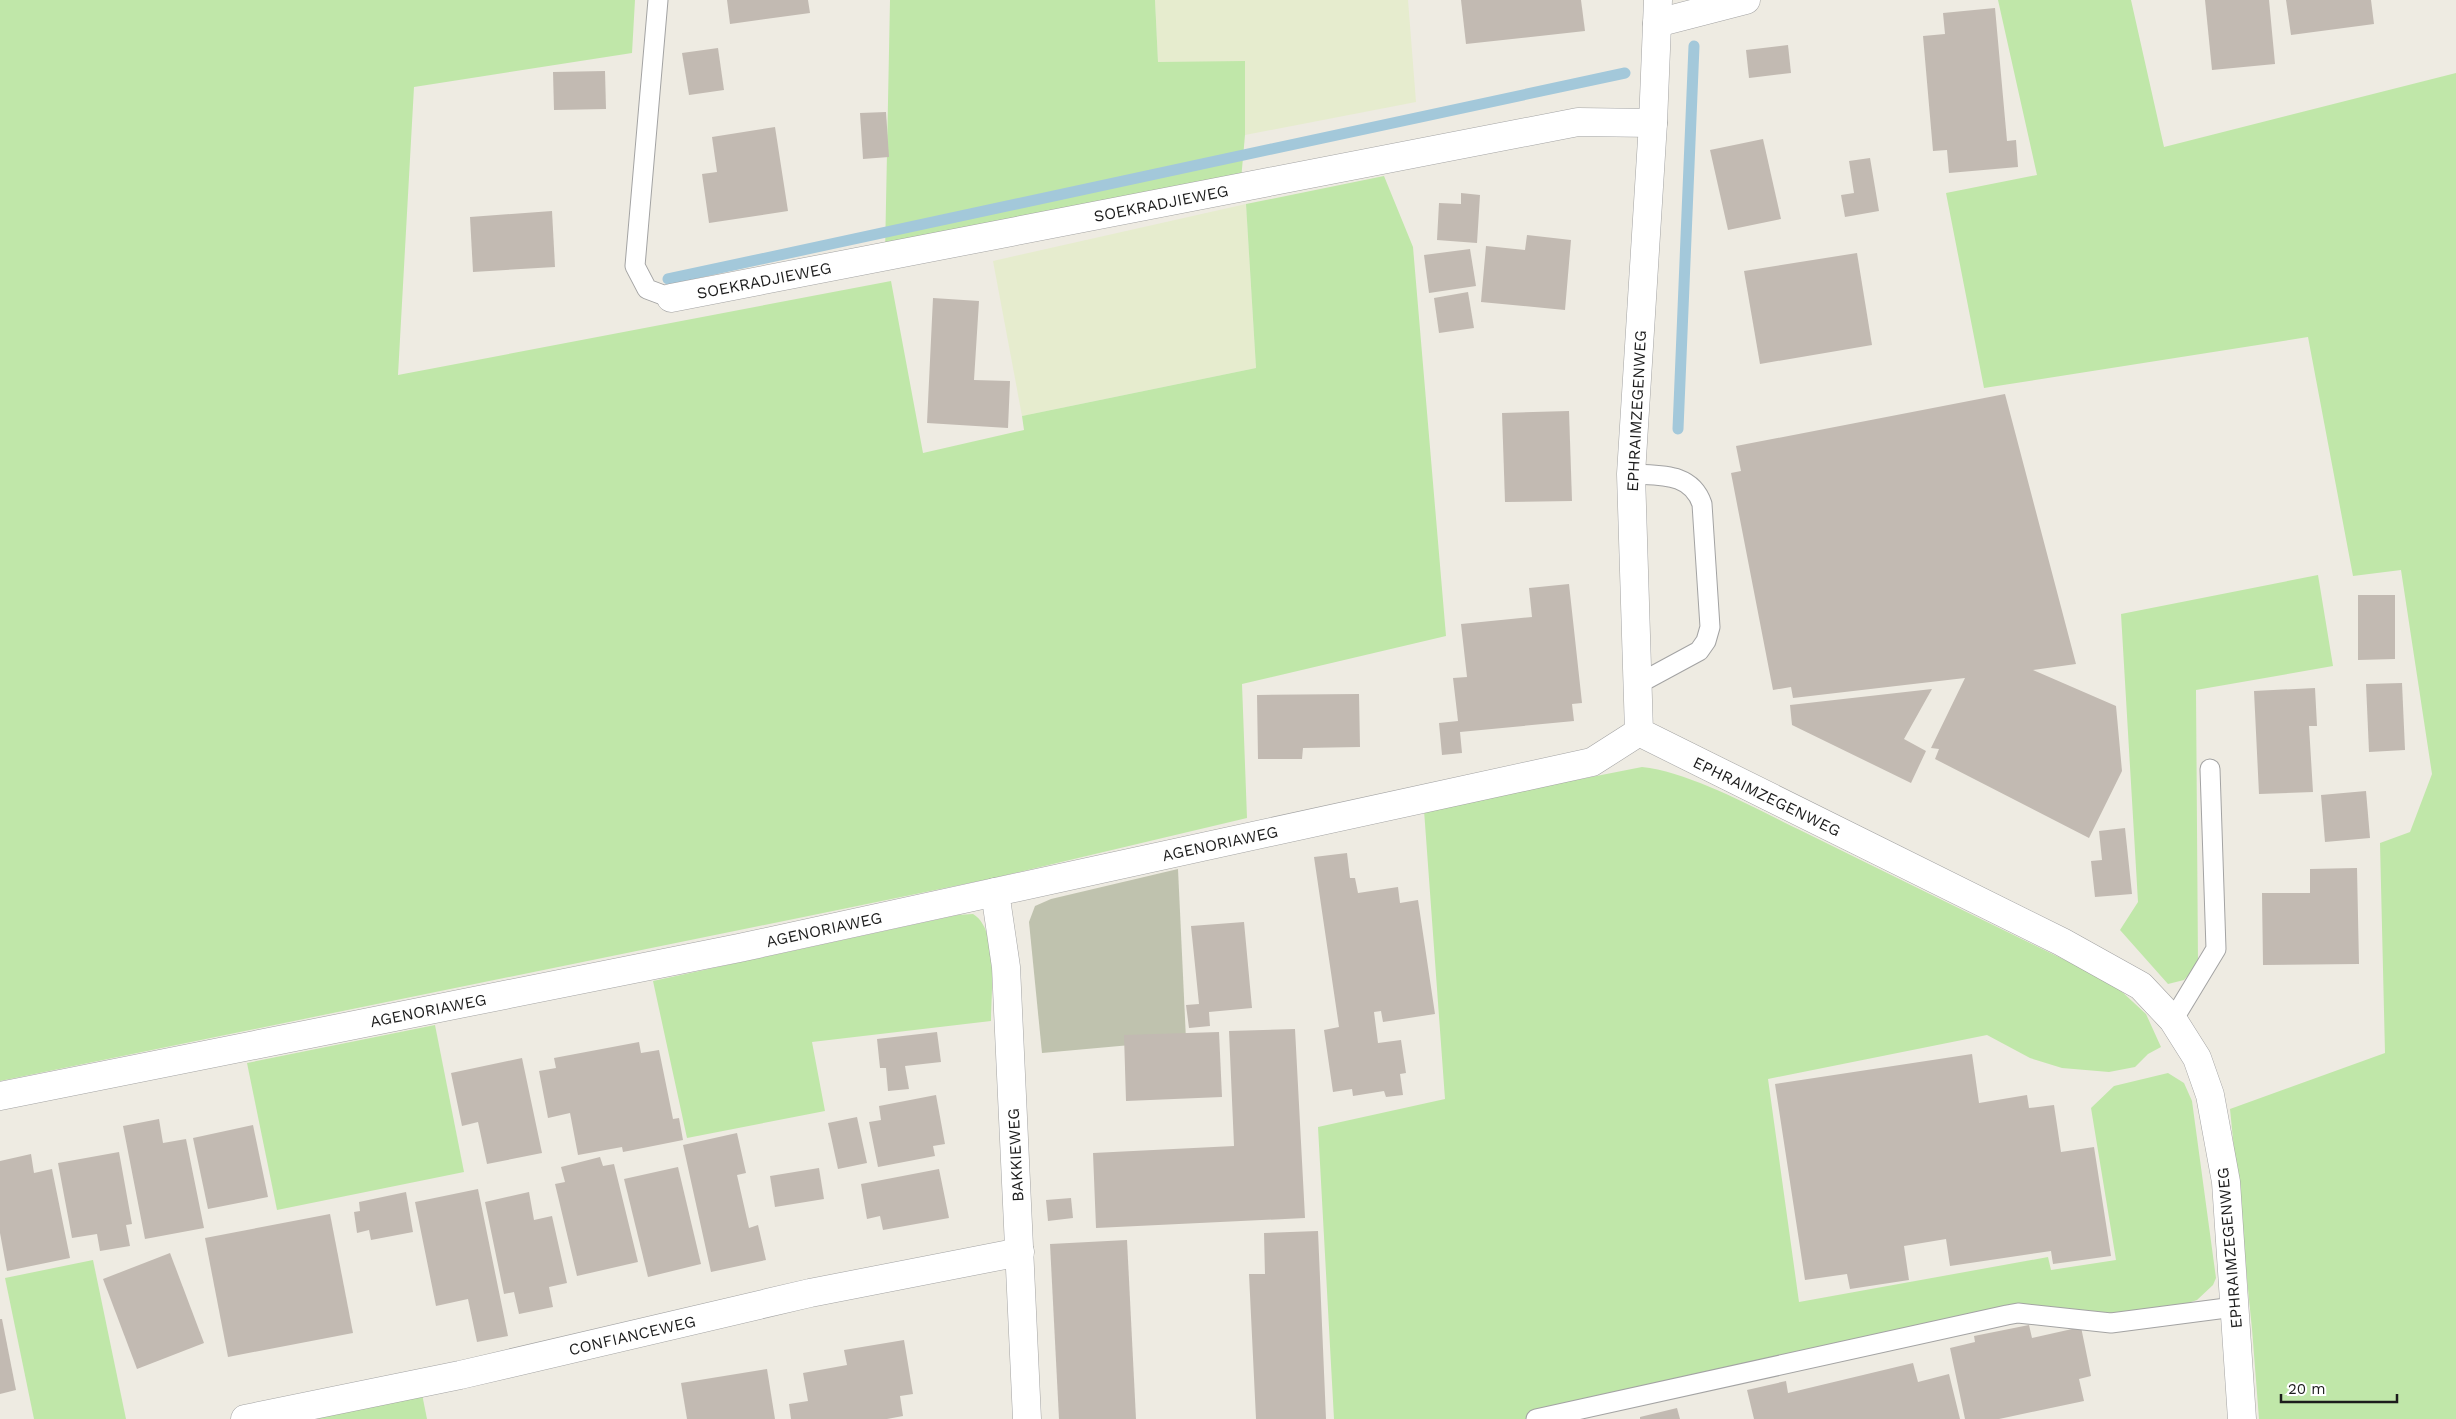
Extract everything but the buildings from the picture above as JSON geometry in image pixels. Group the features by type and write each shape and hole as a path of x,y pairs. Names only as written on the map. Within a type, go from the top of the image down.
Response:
{"street":[{"path":"1658,12 1746,0"},
{"name":"EPHRAIMZEGENWEG","path":"1658,12 1631,474 1639,732 2062,942 2141,986 2173,1020 2197,1058 2210,1095 2226,1182 2242,1419"},
{"name":"SOEKRADJIEWEG","path":"671,298 1578,122 1653,123"},
{"name":"AGENORIAWEG","path":"0,1096 739,948 1592,762 1639,732"},
{"name":"BAKKIEWEG","path":"995,892 1006,968 1027,1419"},
{"name":"CONFIANCEWEG","path":"244,1419 460,1375 810,1293 1020,1252"}],"lane":[{"path":"658,0 635,266 647,289 671,298"},
{"path":"1631,474 1673,477 1687,482 1698,491 1702,504 1710,628 1706,641 1698,650 1638,684"},
{"path":"2173,1020 2216,949 2210,769"},
{"path":"1536,1419 2018,1313 2111,1323 2234,1307"}],"shaded area":[{"path":"1155,0 1408,0 1416,102 1245,135 1245,62 1158,62"},
{"path":"1246,204 1256,368 1022,416 993,261"},
{"path":"1178,869 1186,1040 1042,1053 1029,922 1035,906 1051,899"}],"green space":[{"path":"0,0 635,0 632,53 414,87 398,375 891,281 923,453 1024,430 1022,416 1256,368 1246,204 1384,176 1413,247 1446,636 1242,684 1247,818 994,878 0,1081"},
{"path":"890,0 1155,0 1158,62 1245,61 1245,135 1241,180 885,254"},
{"path":"1998,0 2131,0 2164,147 2456,73 2456,1419 2259,1419 2230,1109 2385,1053 2380,843 2410,832 2432,774 2401,570 2353,576 2308,337 1984,388 1946,193 2037,175"},
{"path":"2318,575 2333,666 2196,690 2198,964 2184,980 2168,984 2120,930 2138,902 2121,614"},
{"path":"1642,767 1682,776 1747,804 2075,965 2119,989 2146,1014 2161,1047 2148,1054 2135,1067 2109,1072 2062,1068 2030,1058 1987,1035 1768,1079 1799,1302 2048,1257 2051,1270 2116,1260 2091,1108 2114,1086 2168,1073 2184,1083 2192,1101 2216,1278 2213,1285 2197,1300 2173,1308 2099,1315 2068,1308 1537,1419 1334,1419 1318,1127 1445,1099 1424,810"},
{"path":"973,914 981,922 987,933 990,947 992,963 991,1021 812,1042 825,1111 687,1138 653,981 958,915"},
{"path":"435,1025 464,1172 277,1210 247,1063"},
{"path":"93,1260 126,1419 34,1419 5,1278"},
{"path":"422,1394 427,1419 292,1419"}],"waterway":[{"path":"1678,429 1694,46"},
{"path":"668,279 1625,73"}]}
